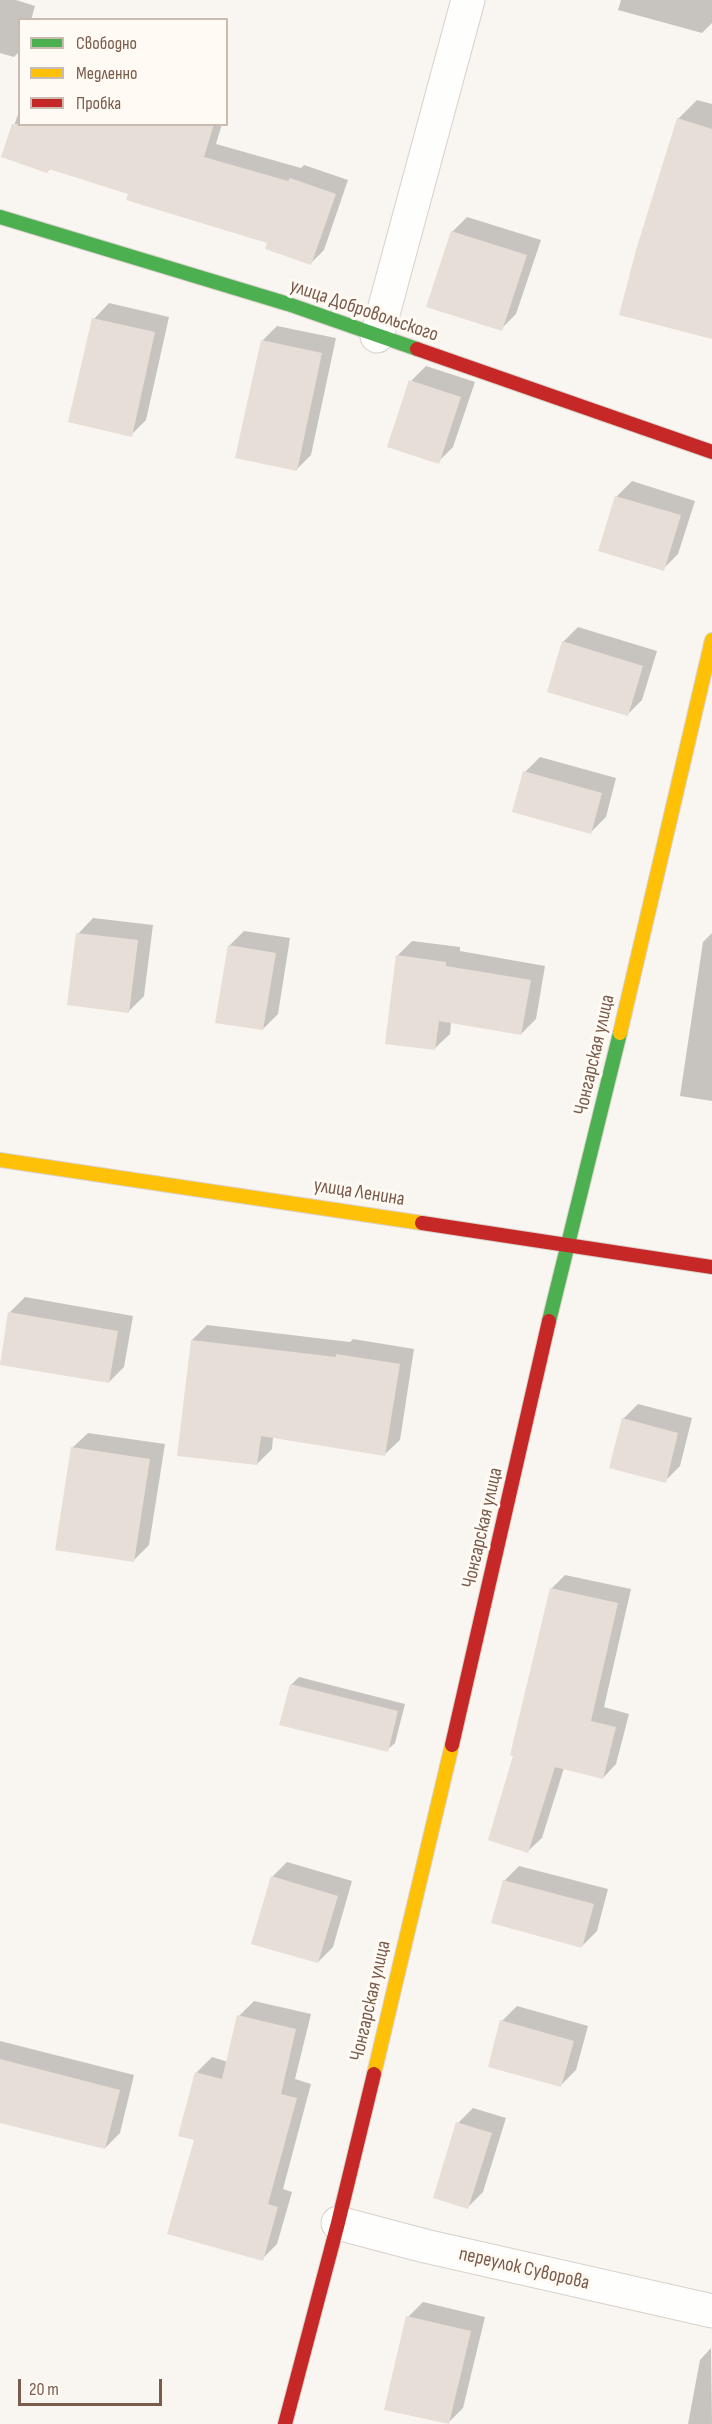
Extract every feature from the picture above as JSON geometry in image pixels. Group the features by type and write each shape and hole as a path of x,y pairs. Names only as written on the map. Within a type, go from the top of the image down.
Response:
{"street":[{"path":"377,336 468,0"},
{"name":"улица Добровольского","path":"0,217 288,304 712,452"},
{"name":"Чонгарская улица","path":"285,2424 338,2223 462,1703 567,1244 591,1156 712,640"},
{"name":"улица Ленина","path":"0,1160 712,1267"},
{"name":"переулок Суворова","path":"338,2223 425,2246 712,2311"}],"building":[{"path":"677,118 712,129 712,339 619,315 636,250"},
{"path":"12,124 18,124 18,126 213,126 204,157 288,181 290,178 336,194 311,265 265,249 267,243 126,200 128,194 49,169 47,173 1,157"},
{"path":"451,231 527,255 502,331 426,307"},
{"path":"92,318 155,332 132,437 68,422"},
{"path":"261,340 322,353 297,471 235,458"},
{"path":"409,380 461,397 439,464 387,447"},
{"path":"615,496 681,515 664,571 598,551"},
{"path":"562,641 643,666 628,716 547,692"},
{"path":"523,771 602,793 591,834 512,812"},
{"path":"76,933 138,940 129,1013 67,1005"},
{"path":"228,945 276,953 263,1030 215,1023"},
{"path":"396,955 446,962 446,966 531,980 521,1035 439,1021 435,1050 385,1044"},
{"path":"8,1312 118,1331 109,1383 0,1365"},
{"path":"191,1340 336,1357 336,1354 400,1364 385,1456 261,1436 257,1465 177,1456"},
{"path":"622,1418 678,1433 666,1483 609,1468"},
{"path":"71,1447 150,1459 134,1562 55,1550"},
{"path":"550,1588 618,1603 591,1721 616,1727 603,1779 555,1767 528,1853 488,1840 513,1756 510,1755"},
{"path":"290,1684 398,1711 388,1752 279,1725"},
{"path":"271,1876 338,1896 318,1963 251,1944"},
{"path":"503,1880 594,1904 582,1948 491,1923"},
{"path":"237,2015 296,2029 281,2094 297,2098 268,2204 278,2207 263,2261 167,2234 194,2140 178,2136 195,2072 222,2079"},
{"path":"500,2020 574,2041 561,2087 488,2067"},
{"path":"0,2059 120,2090 105,2149 0,2123"},
{"path":"456,2122 492,2133 468,2209 433,2198"},
{"path":"406,2316 471,2331 449,2424 384,2410"}],"traffic: fast":[{"path":"0,217 288,304 417,349"},
{"path":"549,1321 620,1033"}],"traffic: slow":[{"path":"620,1033 712,640"},
{"path":"0,1160 422,1223"},
{"path":"374,2074 452,1745"}],"traffic: jam":[{"path":"417,349 712,452"},
{"path":"422,1223 712,1267"},
{"path":"452,1745 549,1321"},
{"path":"285,2424 338,2223 374,2074"}]}
